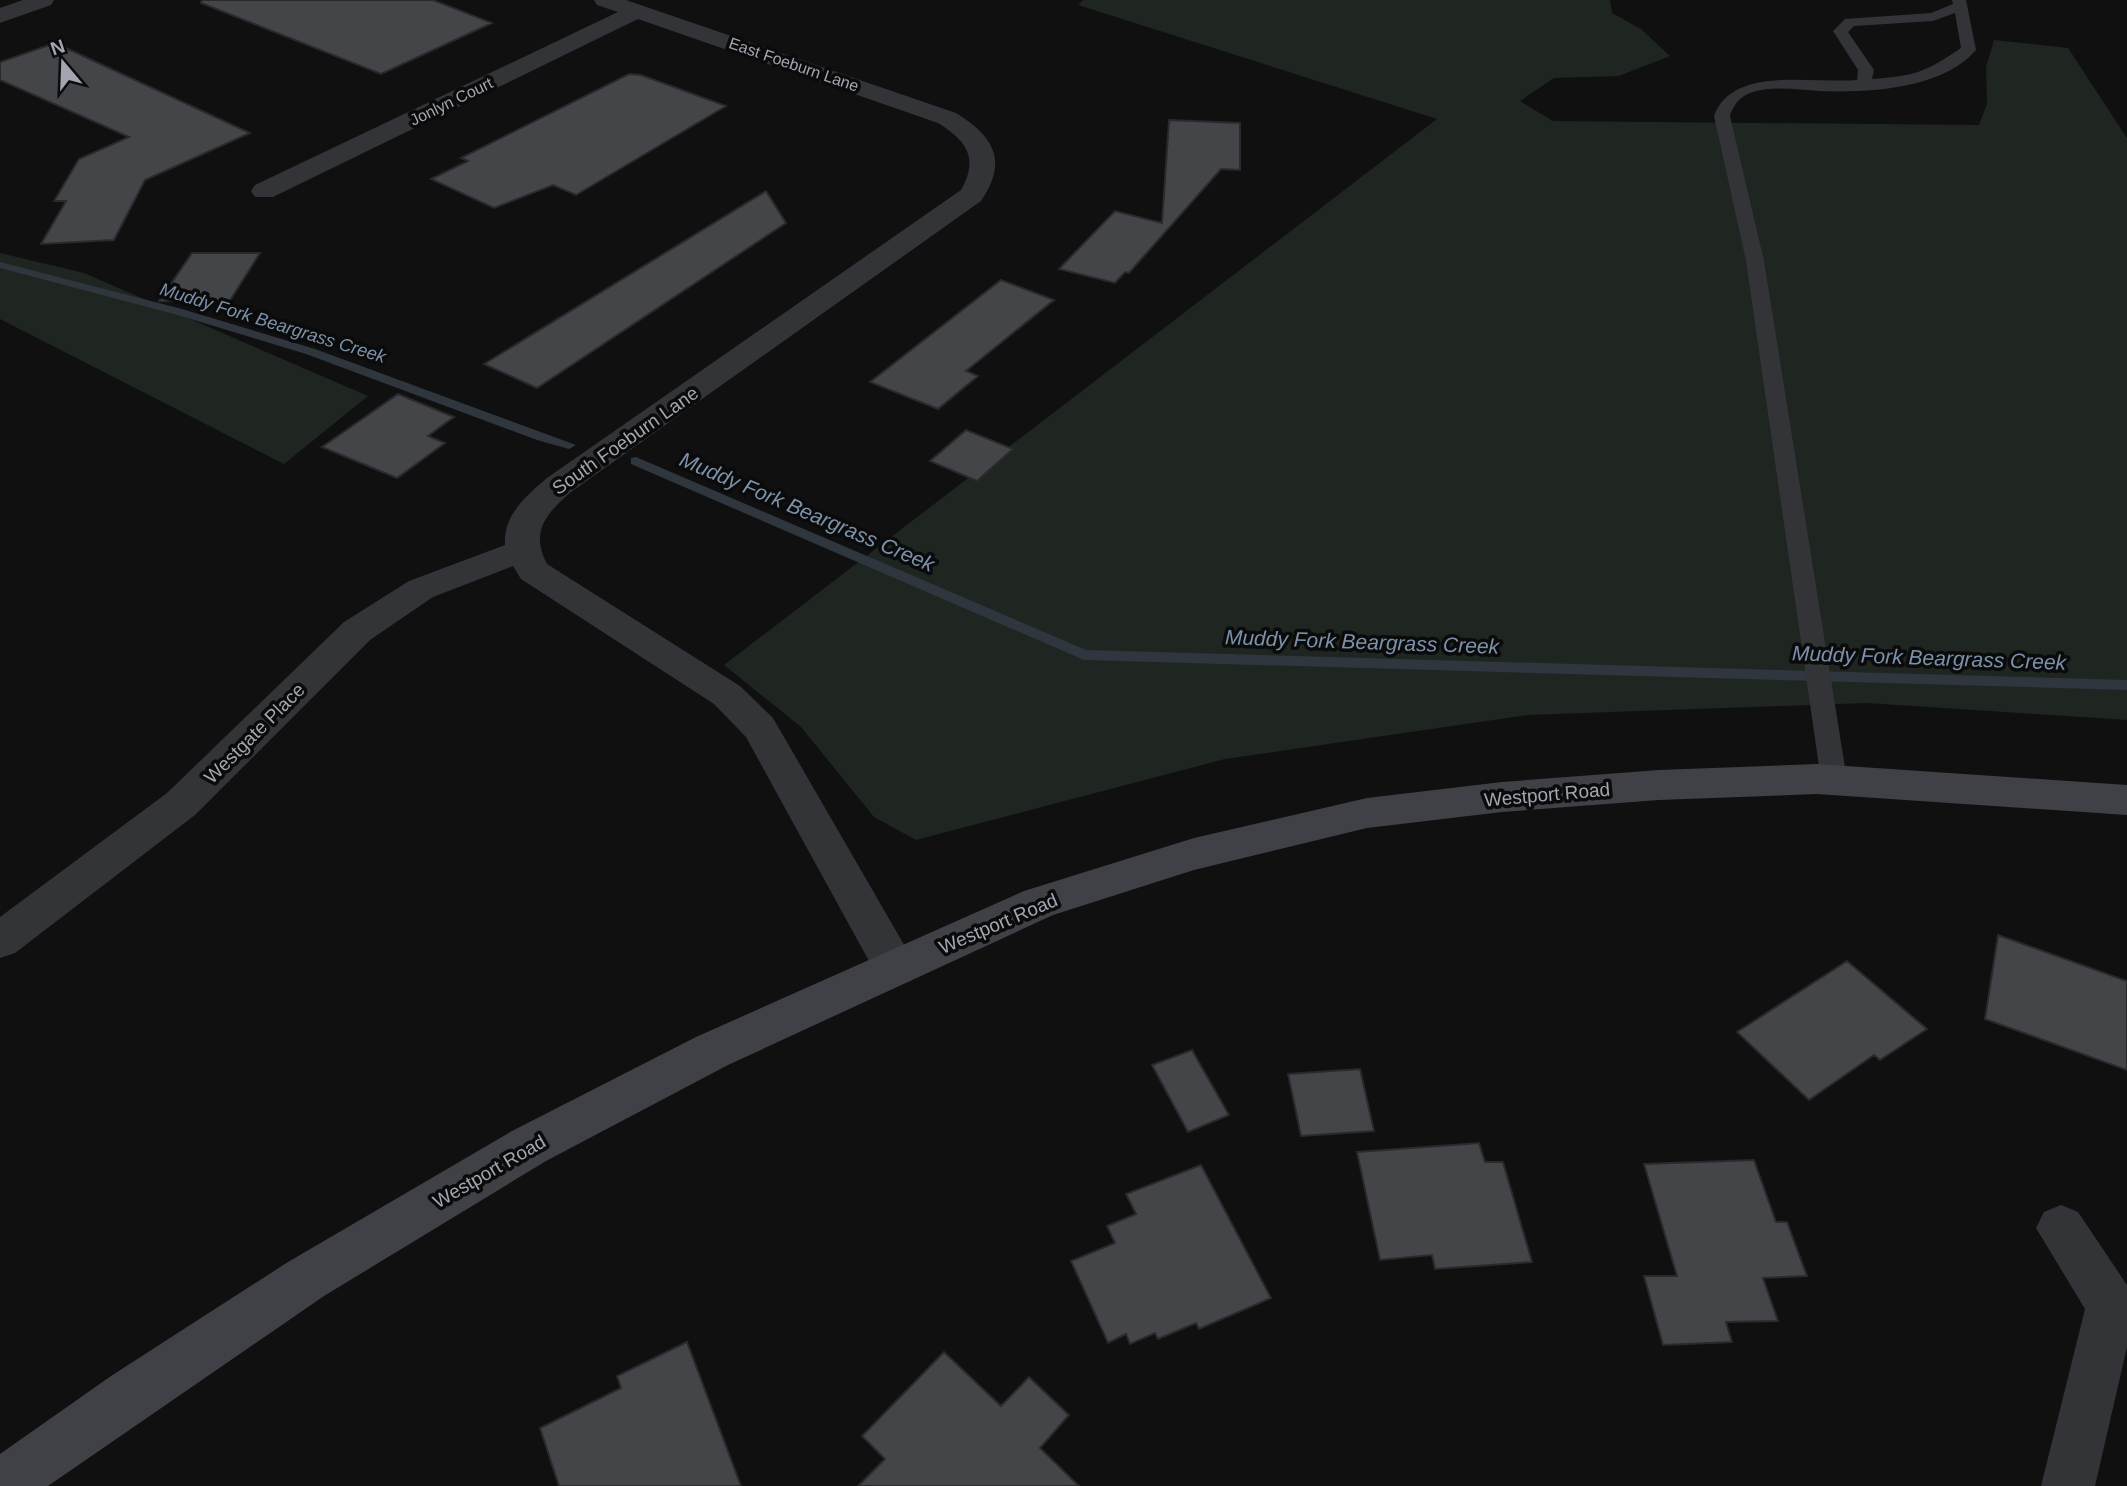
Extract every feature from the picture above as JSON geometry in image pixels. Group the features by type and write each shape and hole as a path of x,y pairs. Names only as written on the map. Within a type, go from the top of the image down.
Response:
{"main road":[{"name":"Westport Road","path":"1,1486 130,1395 306,1279 529,1146 712,1051 1039,903 1194,854 1367,813 1502,797 1658,785 1834,780 2127,800"}],"street":[{"path":"0,16 43,0"},
{"name":"East Foeburn Lane","path":"605,0 935,113 960,125 977,141"},
{"name":"Jonlyn Court","path":"264,191 637,11"},
{"name":"South Foeburn Lane","path":"521,551 521,529 527,516 559,485 972,195 984,176 986,159 977,141"},
{"path":"521,551 533,571 727,695 760,727 895,968"},
{"name":"Westgate Place","path":"0,941 181,804 357,631 421,589 521,551"},
{"path":"2061,1228 2111,1305 2068,1486"}],"lane":[{"path":"1834,780 1755,261 1722,116 1727,102 1746,89 1779,85 1864,86 1933,74 1969,50 1960,3 1933,17 1850,22 1840,31 1866,70 1864,86"}],"shaded area":[{"path":"1083,0 1610,0 1612,13 1641,29 1670,56 1619,76 1554,78 1520,101 1553,121 1979,125 1987,104 1986,67 1994,40 2068,48 2127,138 2127,720 1867,703 1527,715 1225,759 916,840 874,817 801,727 724,665 1437,119 1078,5"},
{"path":"0,253 84,273 368,396 284,464 0,319"}],"building":[{"path":"202,0 433,0 492,23 381,74 201,3"},
{"path":"55,43 250,133 145,180 114,240 41,244 66,201 54,201 79,159 129,137 0,80 0,62"},
{"path":"629,74 641,75 726,106 576,195 553,185 494,208 431,179 468,161 461,158"},
{"path":"1169,120 1240,123 1240,170 1221,169 1129,273 1125,272 1115,283 1059,269 1115,211 1162,223"},
{"path":"766,191 786,223 537,388 484,364"},
{"path":"192,253 260,253 229,302 159,301"},
{"path":"1001,280 1054,300 966,371 978,376 938,409 870,382"},
{"path":"398,394 454,417 428,436 445,443 397,478 322,447"},
{"path":"966,430 1013,449 977,481 930,461"},
{"path":"1998,935 2127,981 2127,1070 1985,1019"},
{"path":"1847,961 1927,1029 1880,1060 1874,1055 1809,1100 1737,1032"},
{"path":"1192,1050 1229,1115 1188,1132 1152,1065"},
{"path":"1360,1069 1374,1131 1301,1136 1288,1074"},
{"path":"1479,1143 1485,1162 1503,1162 1532,1262 1435,1269 1432,1255 1380,1260 1357,1152"},
{"path":"1754,1160 1776,1222 1787,1222 1807,1276 1763,1278 1778,1321 1726,1322 1732,1342 1663,1345 1644,1276 1677,1276 1644,1164"},
{"path":"1201,1165 1271,1298 1199,1329 1196,1323 1158,1339 1155,1333 1130,1344 1126,1334 1108,1343 1071,1261 1115,1243 1107,1226 1136,1214 1126,1194"},
{"path":"687,1342 741,1486 559,1486 540,1428 621,1388 617,1376"},
{"path":"944,1352 1001,1406 1029,1377 1069,1415 1040,1448 1079,1486 858,1486 885,1459 862,1436"}],"waterway":[{"name":"Muddy Fork Beargrass Creek","path":"0,265 266,337 381,376 514,428 569,445"},
{"name":"Muddy Fork Beargrass Creek","path":"636,461 1084,655 2127,685"}]}
